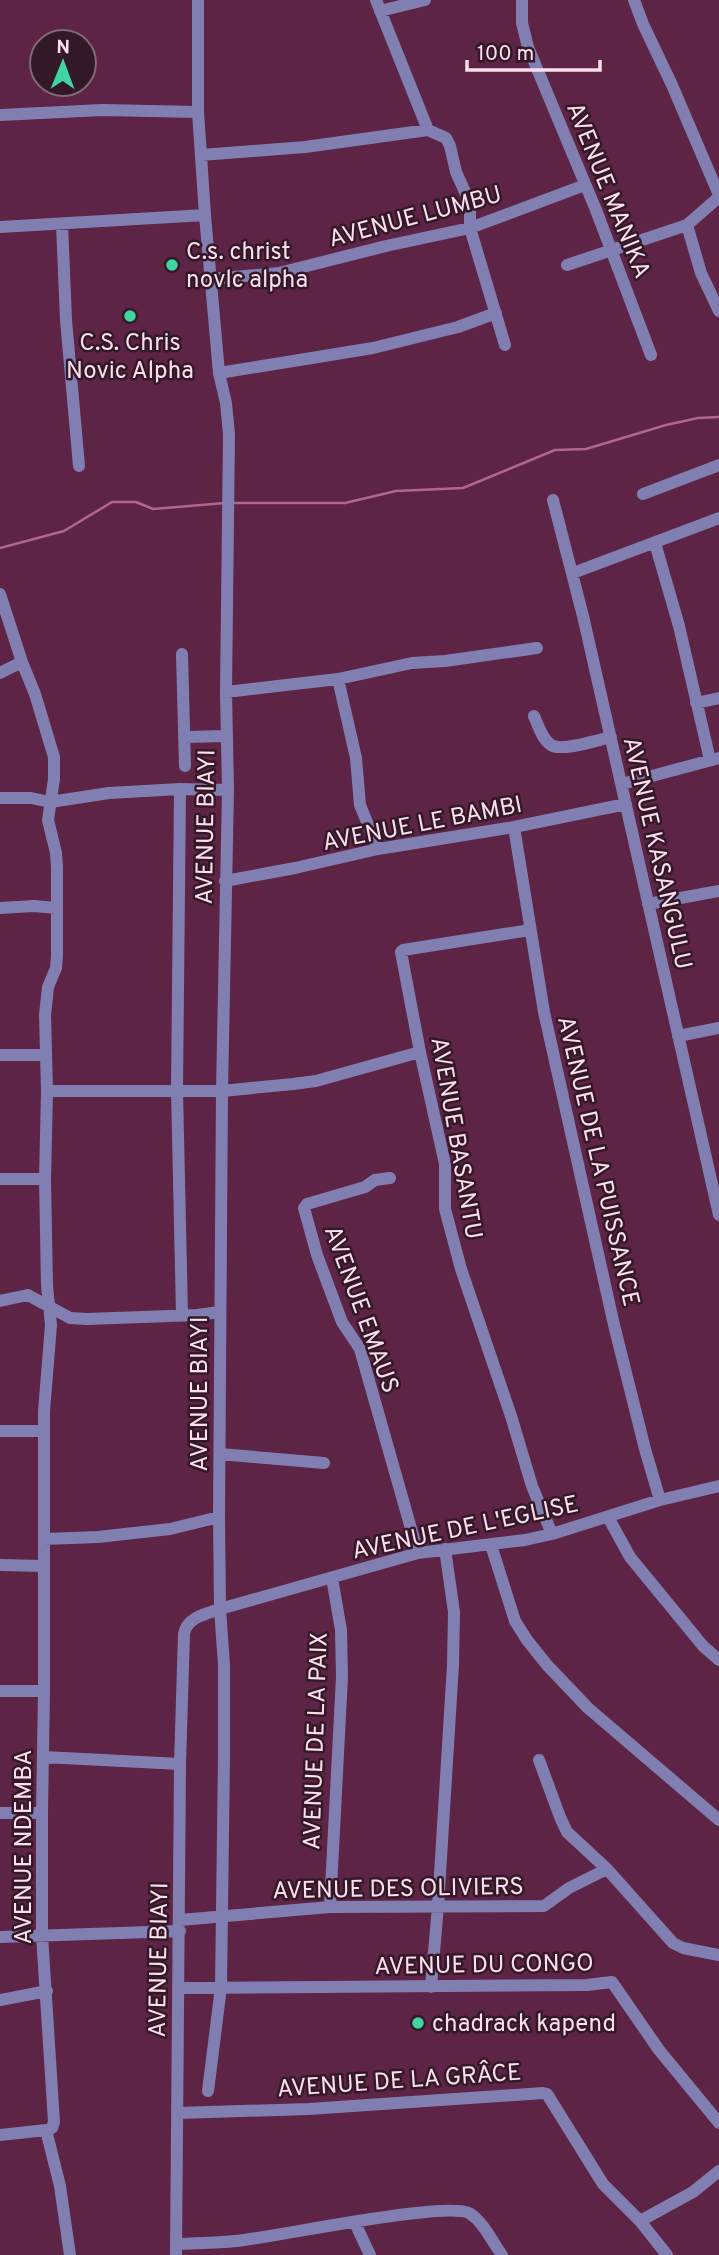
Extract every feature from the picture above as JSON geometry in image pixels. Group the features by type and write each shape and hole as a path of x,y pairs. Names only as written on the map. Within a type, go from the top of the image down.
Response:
{"street":[{"name":"AVENUE BIAYI","path":"176,2250 180,1764 185,1629 195,1618 220,1609 220,1312 228,790 226,692 229,434 219,373 205,215 198,112 198,0"},
{"path":"425,0 378,5 428,130"},
{"name":"AVENUE MANIKA","path":"522,0 522,23 528,47 612,251 651,355"},
{"path":"566,265 687,225 719,196 634,0"},
{"path":"0,115 102,110 198,112"},
{"path":"201,155 305,147 428,130 440,134 446,138 458,178 470,204 470,228 505,345"},
{"name":"AVENUE LUMBU","path":"211,279 290,270 470,228 585,185"},
{"path":"0,227 205,215"},
{"path":"62,224 65,320 79,466"},
{"path":"687,225 701,272 719,311"},
{"path":"219,373 373,348 458,327 496,313"},
{"path":"643,494 719,465"},
{"name":"AVENUE KASANGULU","path":"553,500 573,573 622,784 719,1215"},
{"path":"573,573 719,518"},
{"path":"622,784 714,759 696,703 680,626 655,543"},
{"name":"AVENUE NDEMBA","path":"0,594 54,757 48,820 57,861 57,956 56,968 48,987 44,1015 50,1348 44,1431 42,1934 54,2122 52,2128 46,2130 60,2186 70,2255"},
{"path":"226,692 338,679 412,663 537,648"},
{"path":"181,654 185,766"},
{"path":"0,673 22,662"},
{"path":"338,679 356,758 360,805 377,849"},
{"path":"696,703 719,698"},
{"path":"534,716 544,738 552,746 562,747 611,737"},
{"path":"184,737 227,736"},
{"path":"180,789 177,1090 182,1315"},
{"path":"0,798 31,798 50,802 109,793 180,789 228,790"},
{"name":"AVENUE LE BAMBI","path":"225,881 377,849 514,827 626,804"},
{"name":"AVENUE DE LA PUISSANCE","path":"514,827 544,1012 614,1325 660,1500"},
{"path":"648,904 719,891"},
{"path":"0,908 56,908"},
{"name":"AVENUE BASANTU","path":"530,930 402,950 420,1052 445,1164 445,1209 461,1269 532,1486 552,1534"},
{"path":"678,1037 719,1028"},
{"path":"47,1091 222,1091 316,1081 420,1052"},
{"path":"0,1055 46,1055"},
{"name":"AVENUE EMAUS","path":"390,1178 307,1204 304,1208 317,1255 342,1321 360,1349 418,1553"},
{"path":"0,1179 45,1179"},
{"path":"0,1301 28,1295 70,1318 87,1319 220,1312"},
{"path":"0,1431 44,1431"},
{"path":"220,1454 324,1463"},
{"name":"AVENUE DE L'EGLISE","path":"220,1609 418,1553 491,1545 552,1534 660,1500 719,1486"},
{"path":"44,1539 170,1530 219,1517"},
{"path":"608,1517 629,1557 687,1627 719,1660"},
{"path":"491,1545 515,1621 541,1656 588,1708 719,1820"},
{"path":"431,1987 453,1665 454,1612 445,1549"},
{"path":"0,1565 44,1566"},
{"name":"AVENUE DE LA PAIX","path":"331,1907 342,1677 341,1630 332,1578"},
{"path":"208,2091 221,1987 224,1665 220,1609"},
{"path":"0,1691 44,1691"},
{"path":"44,1757 180,1764"},
{"path":"539,1760 567,1832 607,1869 673,1943 683,1948 719,1955"},
{"path":"0,1813 42,1813"},
{"name":"AVENUE DES OLIVIERS","path":"0,1937 180,1925 220,1916 331,1907 544,1906 569,1888 607,1869"},
{"name":"AVENUE DU CONGO","path":"179,1988 614,1983 647,2034 719,2123"},
{"path":"0,2000 47,1991"},
{"name":"AVENUE DE LA GRÂCE","path":"178,2113 309,2109 547,2094 603,2184 640,2221 667,2255"},
{"path":"0,2135 46,2130"},
{"path":"640,2221 693,2192 719,2171"},
{"path":"176,2250 418,2212 459,2211 470,2214 478,2221 502,2255"},
{"path":"355,2223 369,2255"}],"waterway":[{"path":"232,503 345,503 396,491 463,488 555,450 586,449 666,425 698,418 719,417"},
{"path":"0,548 64,531 112,502 136,502 153,509 225,503"}],"place":[{"name":"C.s. christ novlc alpha","path":"172,265"},
{"name":"C.S. Chris Novic Alpha","path":"130,316"},
{"name":"chadrack kapend","path":"418,2023"}]}
